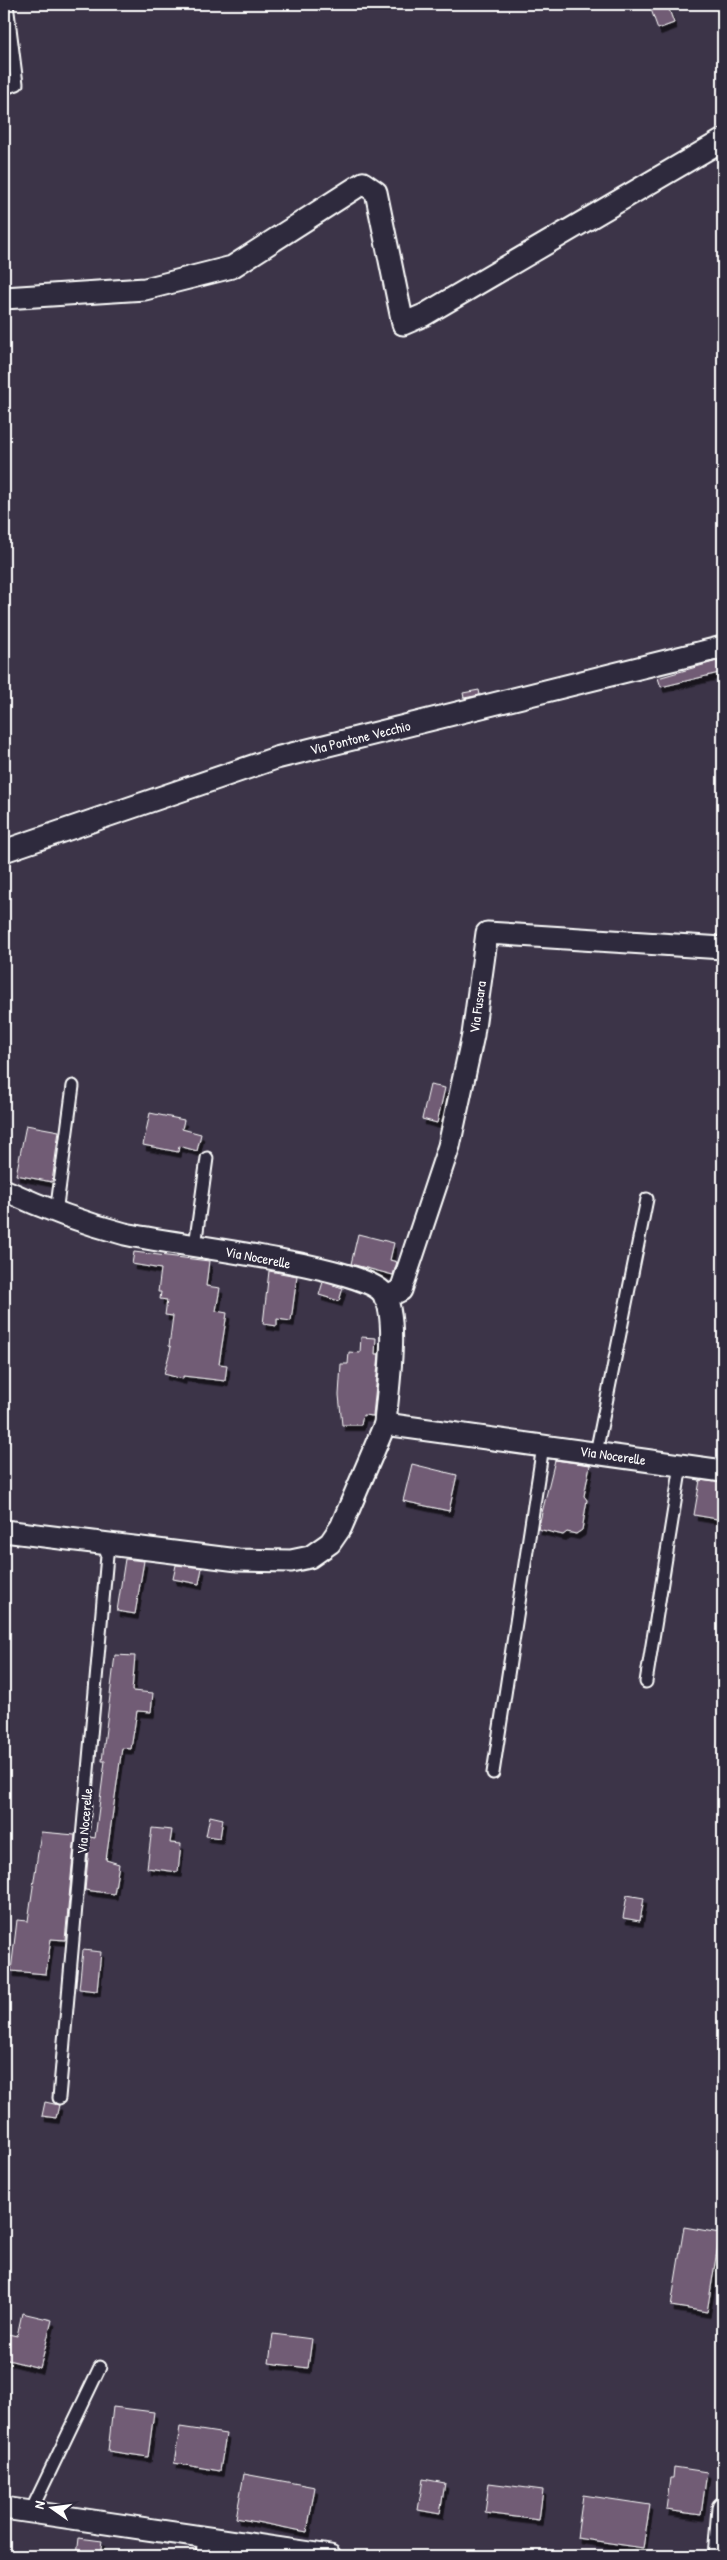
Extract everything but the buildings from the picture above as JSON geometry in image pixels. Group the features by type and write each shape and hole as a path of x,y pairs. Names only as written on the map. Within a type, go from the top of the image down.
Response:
{"street":[{"path":"4,298 145,289 232,267 363,183 376,192 403,324 424,315 723,140"},
{"name":"Via Pontone Vecchio","path":"4,851 276,758 723,647"},
{"name":"Via Fusara","path":"385,1298 401,1290 449,1146 473,1034 487,933 723,948"},
{"name":"Via Nocerelle","path":"4,1190 56,1214 126,1234 358,1278 383,1292 385,1298"},
{"path":"4,1531 238,1560 291,1561 310,1557 330,1543 341,1527 385,1424 393,1320 385,1298"},
{"name":"Via Nocerelle","path":"385,1424 723,1470"},
{"path":"4,2508 31,2511 203,2547 330,2556"},
{"path":"719,2556 723,2508"}],"lane":[{"path":"4,88 18,84 8,4"},
{"path":"56,1214 73,1086"},
{"path":"195,1246 207,1158"},
{"path":"596,1453 647,1199"},
{"path":"493,1773 543,1446"},
{"path":"646,1682 681,1465"},
{"name":"Via Nocerelle","path":"59,2098 108,1544"},
{"path":"31,2511 100,2367"}]}
